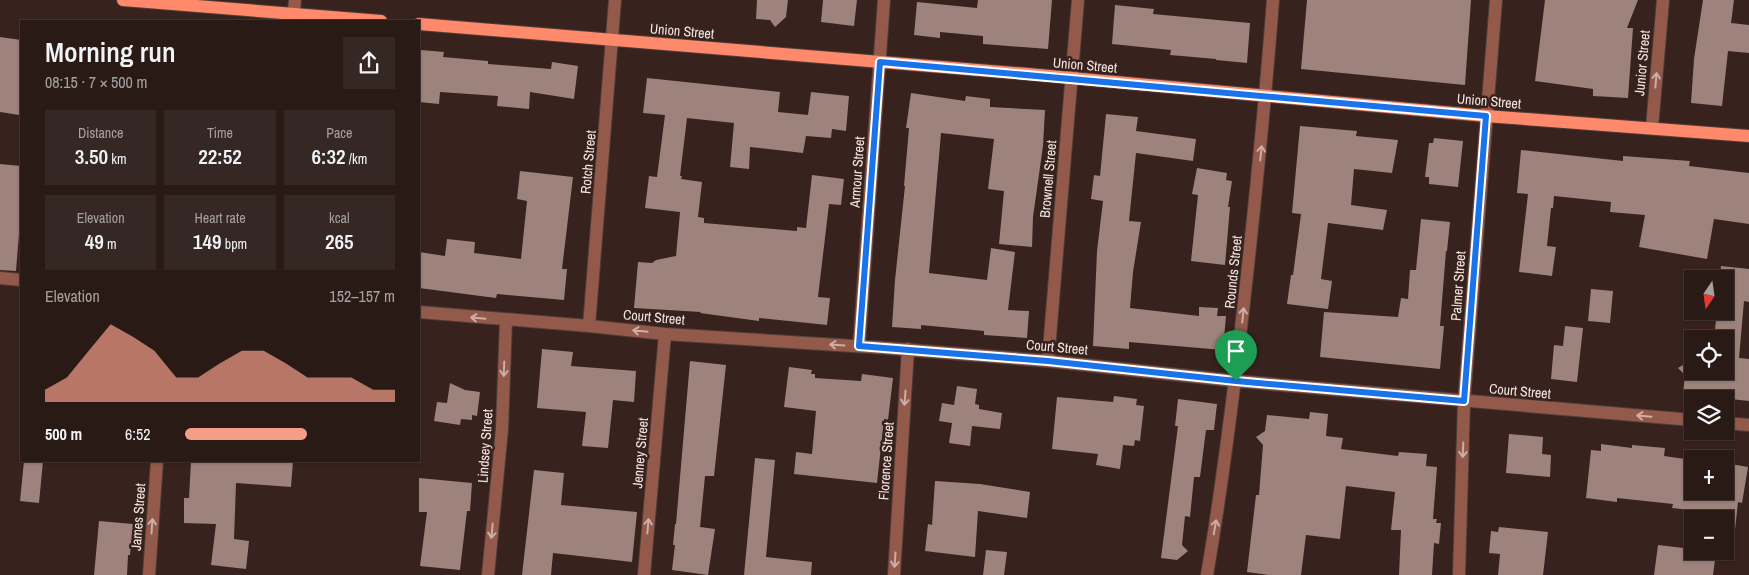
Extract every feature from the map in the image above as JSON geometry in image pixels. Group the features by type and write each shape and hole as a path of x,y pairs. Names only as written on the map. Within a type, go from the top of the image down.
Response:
{"main road":[{"path":"123,0 293,18 352,20"},
{"name":"Union Street","path":"420,24 880,62 1486,116 1749,136"}],"street":[{"path":"293,18 295,0"},
{"name":"Rotch Street","path":"589,326 615,0"},
{"name":"Armour Street","path":"859,346 884,0"},
{"name":"Brownell Street","path":"1048,361 1078,0"},
{"name":"Rounds Street","path":"1206,575 1219,506 1236,381 1266,96 1273,0"},
{"name":"Palmer Street","path":"1458,575 1464,401 1496,0"},
{"name":"Junior Street","path":"1652,128 1663,0"},
{"path":"0,278 20,280"},
{"name":"Court Street","path":"420,312 665,334 908,349 1048,361 1236,381 1684,419"},
{"name":"Lindsey Street","path":"488,575 502,429 506,320"},
{"name":"Jenney Street","path":"644,575 665,334"},
{"name":"Florence Street","path":"894,575 908,349"},
{"path":"1734,424 1749,425"},
{"name":"James Street","path":"149,575 157,462"}],"building":[{"path":"757,0 788,0 786,17 775,27 770,20 756,19"},
{"path":"823,0 857,0 854,26 821,22"},
{"path":"978,0 1052,0 1048,49 983,44 983,36 940,32 940,38 914,35 917,2 977,8"},
{"path":"1307,0 1471,0 1465,85 1301,69"},
{"path":"1545,0 1638,0 1627,28 1633,28 1628,98 1593,96 1593,89 1535,81"},
{"path":"1703,0 1734,0 1731,23 1749,25 1749,53 1728,51 1722,106 1691,103 1694,59"},
{"path":"1115,5 1154,9 1153,14 1250,23 1247,63 1170,55 1171,50 1112,44"},
{"path":"0,37 20,40 20,107 19,115 0,112"},
{"path":"421,50 444,52 443,57 488,61 488,64 551,69 552,62 578,66 574,99 530,92 529,109 497,106 498,96 440,92 439,104 420,102"},
{"path":"647,78 780,92 778,112 808,115 811,92 849,96 846,131 832,129 831,138 806,136 803,153 750,147 749,169 730,167 734,123 687,118 680,176 682,176 681,179 702,182 698,217 704,218 704,223 797,231 797,227 806,228 812,175 844,179 841,205 829,204 818,297 830,298 827,325 759,318 759,321 701,312 634,308 638,262 652,263 656,260 676,256 680,212 645,208 649,176 657,177 665,115 643,113"},
{"path":"911,93 965,101 966,96 990,99 990,107 1045,110 1043,146 1033,217 1032,247 999,244 1004,191 988,189 994,139 941,133 929,273 987,280 991,248 1015,252 1008,310 1029,311 1027,338 984,335 984,331 921,325 921,329 892,327 905,186 909,128 906,128"},
{"path":"1106,114 1138,117 1136,131 1196,139 1193,161 1136,153 1129,221 1141,222 1133,272 1130,308 1199,316 1199,307 1218,308 1217,316 1226,316 1223,350 1129,342 1129,349 1093,346 1097,251 1103,201 1091,199 1094,175 1100,176"},
{"path":"1300,126 1357,131 1356,136 1398,140 1392,173 1354,169 1351,205 1387,210 1383,230 1328,223 1321,279 1332,281 1328,309 1287,304 1301,214 1292,213"},
{"path":"1434,138 1463,141 1458,187 1429,184 1429,177 1425,177 1429,143 1433,143"},
{"path":"1521,150 1623,161 1623,156 1690,161 1689,166 1749,173 1749,224 1714,219 1707,259 1639,247 1645,215 1610,212 1611,202 1554,196 1547,246 1556,247 1552,276 1519,272 1528,194 1517,193"},
{"path":"0,164 20,166 20,222 16,271 0,270"},
{"path":"1197,168 1227,173 1226,180 1232,181 1228,207 1230,207 1225,265 1191,261 1198,195 1192,194"},
{"path":"520,171 573,177 562,269 567,269 564,300 497,294 496,298 420,288 420,252 445,256 447,239 475,242 474,253 521,259 527,201 517,199"},
{"path":"1421,219 1450,222 1440,326 1444,326 1440,369 1320,357 1324,312 1398,317 1401,298 1408,299 1410,270 1416,270"},
{"path":"1721,266 1749,269 1749,302 1744,301 1739,358 1749,359 1749,401 1734,399 1734,390 1684,390 1683,394 1684,380 1734,380 1734,330 1715,330 1716,320 1734,320 1734,270 1721,270"},
{"path":"1591,289 1613,291 1610,323 1588,321"},
{"path":"1565,326 1583,328 1577,382 1551,379 1554,345 1563,346"},
{"path":"542,349 573,352 571,366 636,371 634,402 613,400 608,448 582,446 586,412 537,408"},
{"path":"690,361 726,365 714,476 705,476 700,527 715,529 708,575 672,570"},
{"path":"1684,364 1684,374 1678,368"},
{"path":"789,367 812,370 811,374 815,374 815,378 861,381 862,374 893,378 888,420 884,419 877,483 794,474 796,452 812,454 816,411 784,407"},
{"path":"450,383 465,390 480,392 477,416 472,415 472,420 461,419 460,425 434,421 437,402 447,403"},
{"path":"957,386 977,389 975,404 979,405 979,409 1002,413 1000,429 972,426 970,446 949,443 952,423 939,421 942,403 954,405"},
{"path":"1114,396 1137,399 1136,405 1144,406 1140,441 1135,440 1134,446 1123,445 1120,469 1096,465 1098,454 1052,449 1057,397 1113,402"},
{"path":"1178,399 1217,404 1214,430 1206,430 1200,477 1194,477 1190,517 1185,516 1182,545 1188,551 1177,560 1161,558 1178,426 1175,426"},
{"path":"1310,412 1328,414 1326,436 1343,438 1341,449 1398,456 1399,452 1427,454 1426,466 1437,467 1433,519 1437,519 1436,523 1441,523 1439,544 1434,543 1432,575 1399,575 1401,530 1391,530 1395,492 1346,486 1340,539 1306,535 1301,575 1269,575 1247,572 1256,495 1259,495 1263,445 1256,437 1265,431 1267,415 1309,419"},
{"path":"1509,434 1543,437 1542,454 1551,455 1550,477 1506,473"},
{"path":"1601,444 1632,448 1632,445 1665,448 1664,456 1684,459 1684,500 1734,500 1734,465 1748,467 1742,503 1738,502 1735,530 1734,510 1690,510 1672,508 1673,504 1617,498 1617,502 1586,498 1591,450 1601,451"},
{"path":"755,458 775,460 766,557 812,562 811,575 744,575"},
{"path":"24,462 43,462 39,503 20,501"},
{"path":"191,462 293,462 291,487 236,483 234,539 249,541 246,569 211,565 216,524 184,523 184,498 189,498"},
{"path":"534,470 564,473 561,505 637,512 632,562 553,553 551,575 522,575"},
{"path":"419,478 472,483 470,511 467,511 460,570 420,566 427,512 419,512"},
{"path":"935,481 980,484 1030,492 1027,518 978,511 975,557 925,551 928,524 932,525"},
{"path":"99,521 133,524 127,575 94,575"},
{"path":"1499,527 1548,532 1543,575 1498,575 1500,554 1489,553 1491,531 1498,532"},
{"path":"1658,545 1684,548 1684,560 1715,560 1713,575 1654,575"},
{"path":"986,550 1007,552 1004,575 983,575"}],"route":[{"path":"880,62 1486,116 1464,401 1236,381 1048,361 859,346 880,62"}]}
